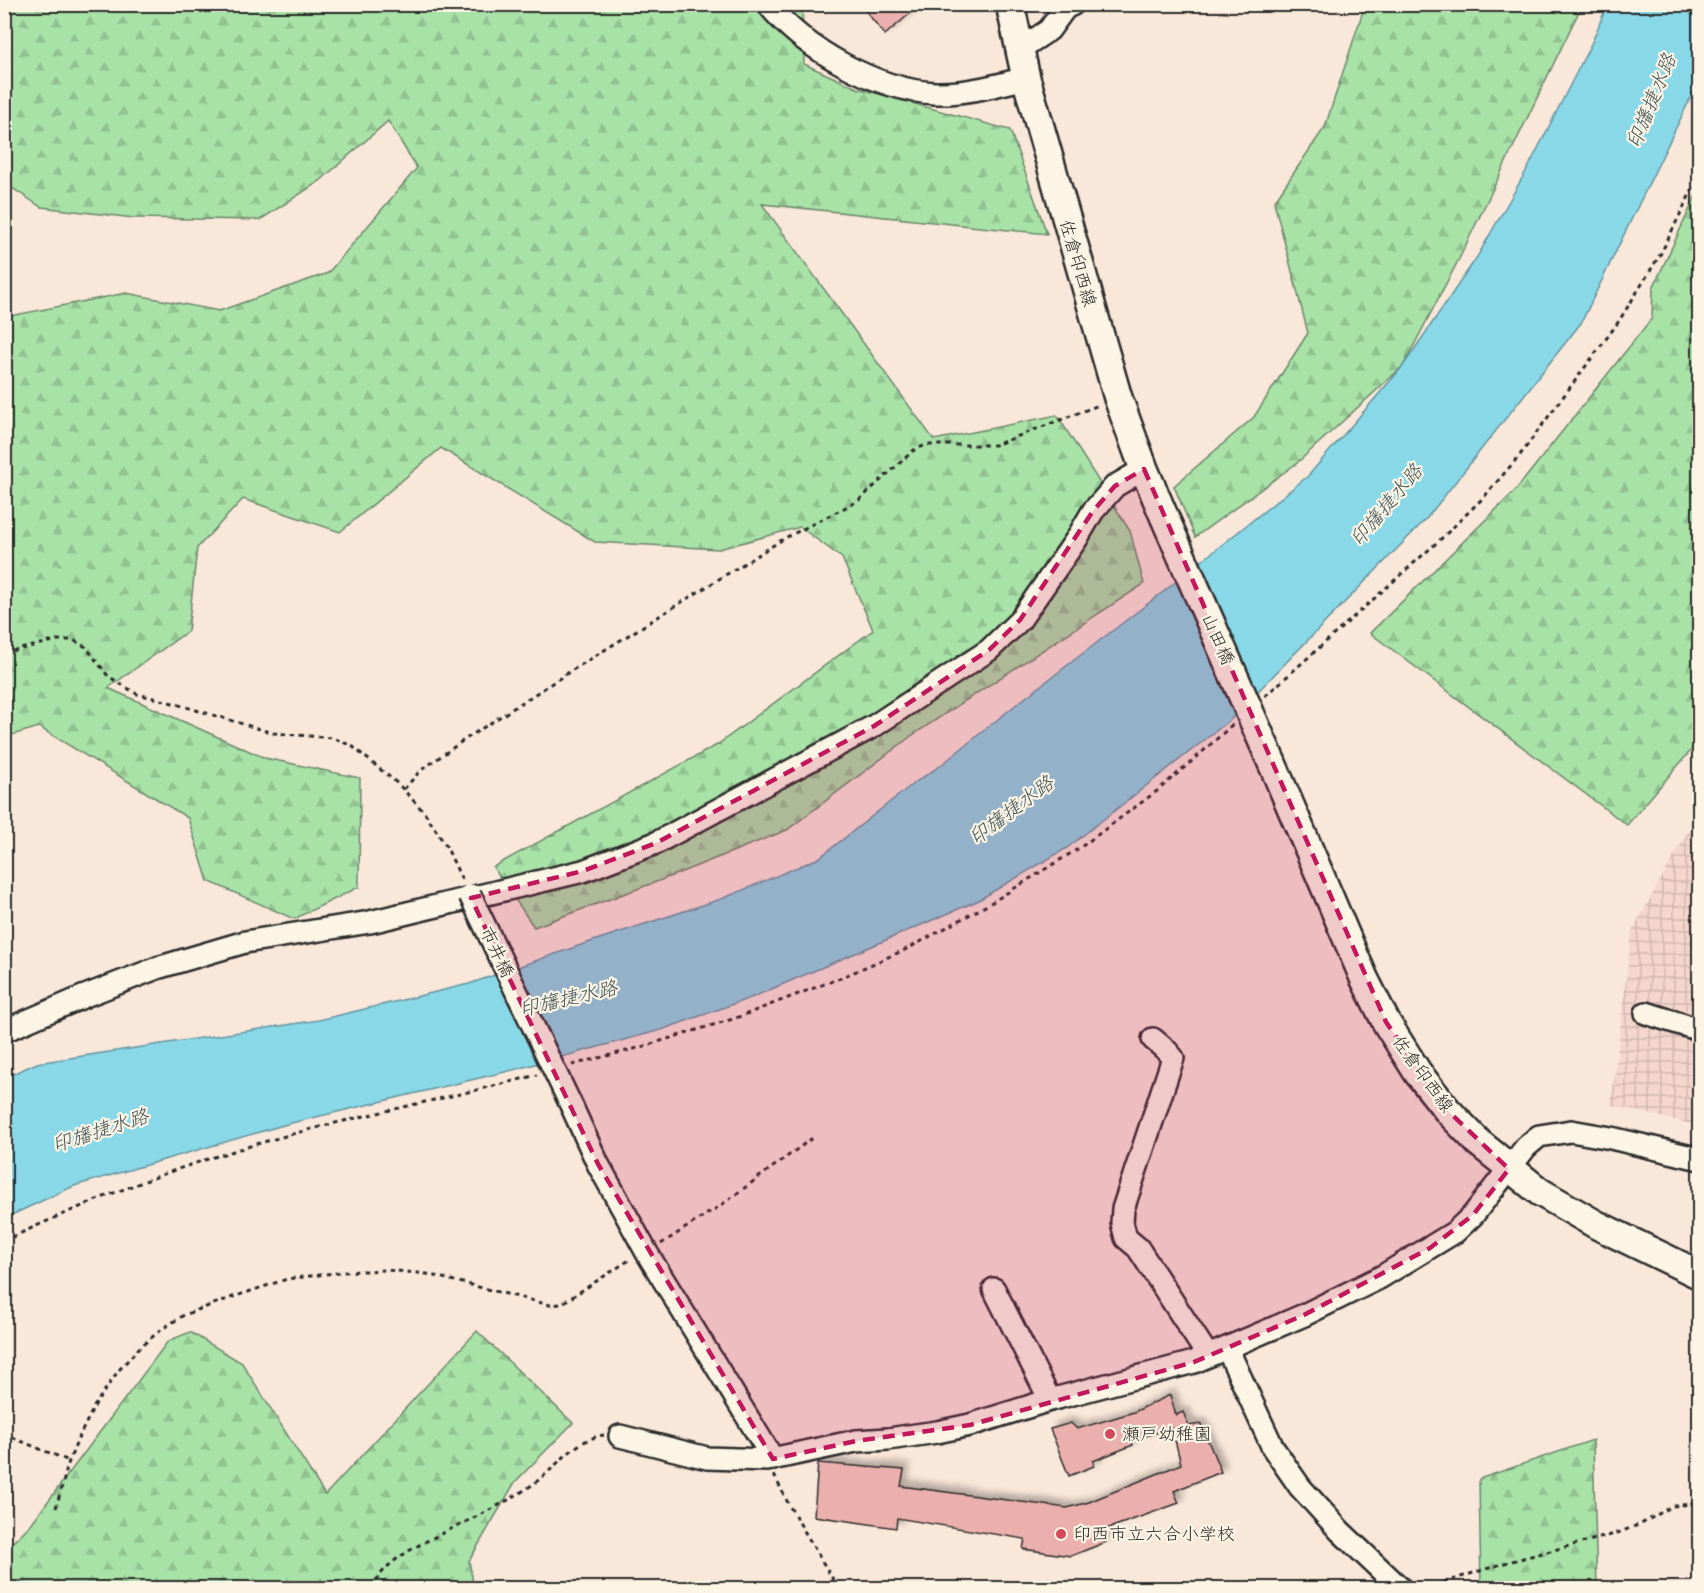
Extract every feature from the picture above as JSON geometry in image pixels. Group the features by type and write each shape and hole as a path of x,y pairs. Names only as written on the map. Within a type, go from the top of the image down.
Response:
{"main road":[{"name":"佐倉印西線","path":"1010,4 1026,78 1118,398 1164,516"},
{"name":"山田橋","path":"1164,516 1272,763"},
{"name":"佐倉印西線","path":"1272,763 1364,978 1386,1022 1418,1073 1448,1111 1479,1143 1540,1192 1597,1225 1700,1275"}],"street":[{"path":"768,4 800,35 828,56 882,82 936,93 963,92 1026,78"},
{"path":"1020,49 1049,30 1065,8 1073,4"},
{"path":"4,1031 158,968 245,942 370,922 583,871 656,843 874,726 989,650 1020,620 1076,540 1093,511 1115,486 1144,469"},
{"name":"市井橋","path":"470,895 598,1164 646,1252 770,1459"},
{"path":"1646,1014 1700,1030"},
{"path":"1153,1039 1173,1058 1124,1209 1122,1223 1126,1238 1138,1248 1217,1352 1273,1448 1300,1487 1340,1530 1400,1588"},
{"path":"620,1436 707,1458 770,1459 856,1441 937,1432 970,1425 1050,1400 1194,1362 1304,1315 1381,1277 1455,1232 1473,1215 1526,1147 1539,1136 1571,1131 1700,1159"},
{"path":"994,1288 1050,1400"}],"path":[{"path":"1260,700 1443,537 1484,497 1520,455 1611,332 1642,284 1661,253 1700,174"},
{"path":"404,789 420,771 566,674 785,538 858,501 914,450 926,445 995,445 1118,398"},
{"path":"4,653 58,640 73,640 86,647 108,676 137,694 273,733 333,738 352,746 404,789 425,813 446,846 470,895"},
{"path":"569,1066 736,1018 840,978 909,948 989,904 1081,848 1157,791 1234,722"},
{"path":"4,1241 72,1209 141,1182 250,1146 546,1072"},
{"path":"56,1508 69,1461 95,1405 118,1371 140,1347 184,1315 287,1280 342,1272 387,1270 427,1274 550,1305 561,1304 724,1203 815,1136"},
{"path":"4,1434 69,1461"},
{"path":"370,1588 386,1568 417,1546 527,1489 549,1473 572,1450 593,1437 620,1436"},
{"path":"770,1459 790,1507 838,1588"},
{"path":"1436,1588 1445,1582 1508,1562 1615,1534 1643,1523 1672,1506 1700,1503"}],"highlighted area":[{"path":"1144,469 1386,1022 1448,1111 1509,1169 1473,1215 1430,1248 1304,1315 1194,1362 970,1425 856,1441 773,1459 598,1164 471,898 583,871 656,843 874,726 989,650 1020,620 1093,511 1115,486"}],"shaded area":[{"path":"1699,819 1699,1126 1611,1105 1632,931 1686,835"}],"green space":[{"path":"5,5 802,5 804,64 857,88 1010,130 1047,234 762,204 934,440 1057,415 1130,531 1144,584 914,734 787,830 534,927 493,867 717,745 873,630 842,558 800,527 719,549 595,542 441,448 340,532 243,499 197,548 188,631 108,688 265,758 360,778 359,887 294,919 208,881 188,818 39,727 5,737 5,317 126,293 219,311 328,273 417,168 388,121 320,181 260,220 134,218 41,207 5,183"},
{"path":"1365,5 1582,5 1459,259 1403,366 1297,463 1195,537 1174,486 1254,417 1308,333 1274,202 1325,127"},
{"path":"1699,189 1699,741 1627,825 1370,633 1515,491 1652,318 1653,288"},
{"path":"477,1331 573,1423 515,1482 469,1561 474,1588 5,1588 5,1550 31,1524 168,1341 190,1332 242,1363 325,1495"},
{"path":"1593,1440 1597,1588 1481,1588 1479,1479"}],"water":[{"name":"印旛捷水路","path":"1607,5 1699,5 1699,77 1581,323 1427,518 1230,720 1067,848 977,901 753,997 661,1030 513,1070 287,1124 74,1186 5,1218 4,1078 37,1063 319,1020 469,984 724,898 819,858 1163,592 1308,476 1403,366 1477,257 1529,166 1593,40"}],"building":[{"path":"860,4 921,4 885,35"},
{"path":"1170,1395 1176,1415 1183,1412 1189,1426 1201,1424 1221,1472 1174,1491 1179,1503 1101,1531 1106,1542 1071,1556 1023,1549 1025,1539 897,1518 896,1528 814,1516 818,1463 904,1470 901,1486 1067,1508 1089,1502 1181,1464 1172,1428 1132,1440 1133,1445 1093,1461 1094,1466 1069,1476 1050,1429 1071,1423 1077,1429 1134,1412"}],"place":[{"name":"瀬戸幼稚園","path":"1110,1434"},
{"name":"印西市立六合小学校","path":"1061,1534"}]}
